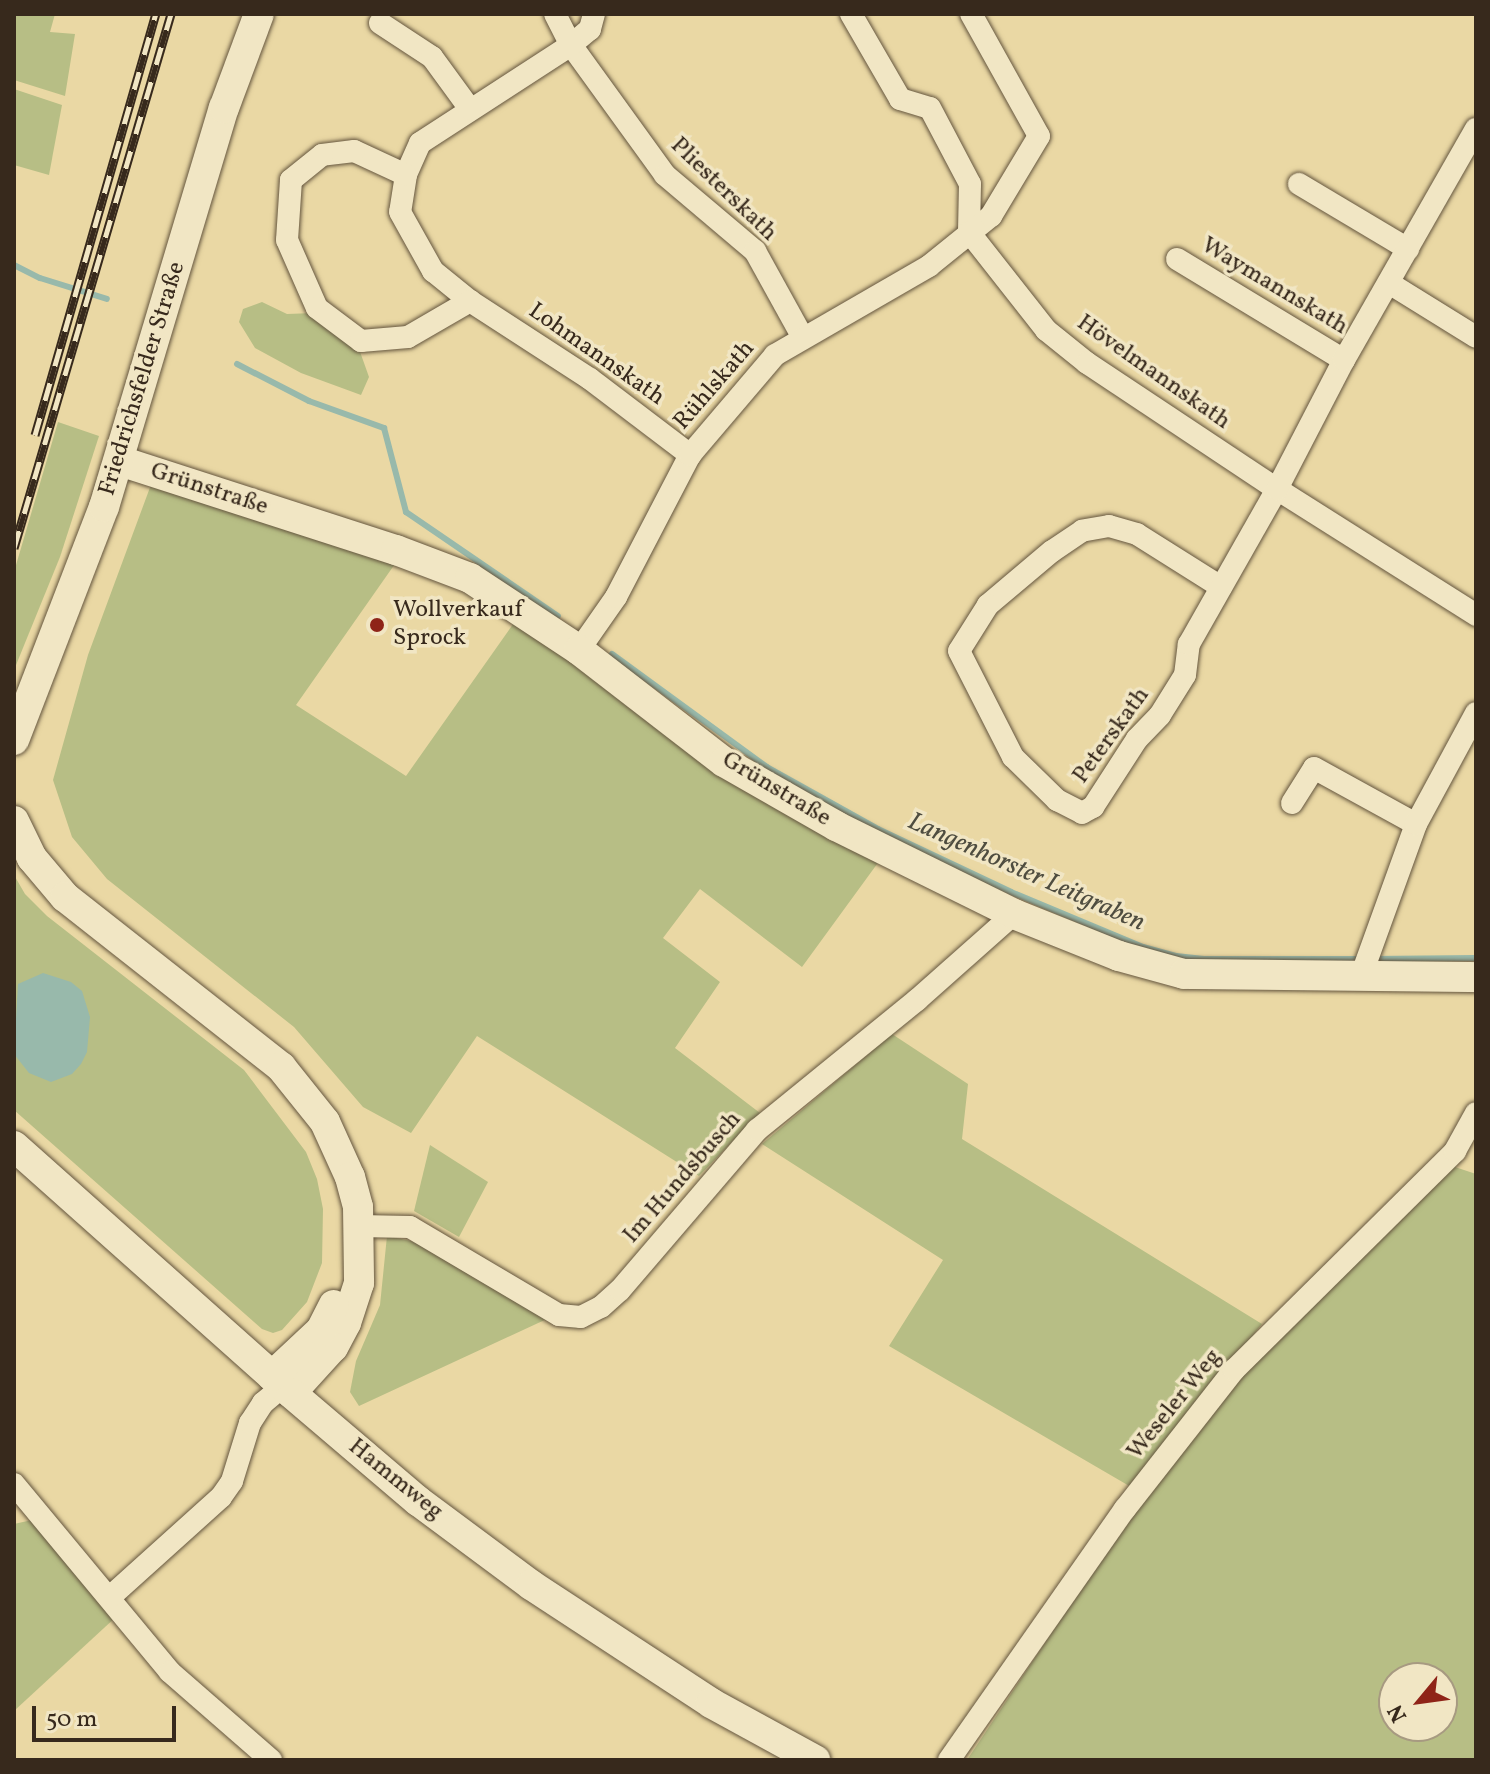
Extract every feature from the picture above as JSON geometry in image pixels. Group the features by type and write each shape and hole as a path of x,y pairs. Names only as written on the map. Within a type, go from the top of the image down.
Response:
{"main road":[{"name":"Friedrichsfelder Straße","path":"14,740 120,461 224,108 259,14"},
{"name":"Grünstraße","path":"120,461 396,550 470,578 579,650 724,762 836,826 1014,914 1119,956 1184,974 1360,979 1476,977"},
{"path":"14,821 32,858 65,897 281,1067 325,1122 350,1177 359,1235 342,1291 321,1330 282,1385"},
{"name":"Hammweg","path":"14,1146 282,1385 418,1501 531,1585 711,1703 815,1760"}],"street":[{"path":"555,14 571,45"},
{"name":"Lohmannskath","path":"594,14 590,29 571,45 420,143 406,175 400,212 433,271 470,301 590,379 690,455"},
{"path":"851,14 900,99 930,108 970,184 969,232"},
{"name":"Rühlskath","path":"579,650 616,597 690,455 775,355 929,266 991,216 1039,136 971,14"},
{"path":"380,23 432,57 470,109"},
{"name":"Pliesterskath","path":"571,45 665,175 755,251 803,338"},
{"name":"Waymannskath","path":"1277,489 1344,360 1476,129"},
{"path":"406,175 354,151 322,155 291,180 287,240 317,308 361,341 408,337 470,301"},
{"path":"1299,184 1408,249"},
{"name":"Hövelmannskath","path":"969,232 1046,330 1087,363 1277,489 1476,615"},
{"name":"Waymannskath","path":"1177,259 1344,360"},
{"path":"1389,283 1476,337"},
{"name":"Peterskath","path":"1221,587 1137,534 1109,526 1082,531 1052,551 988,605 959,651 1013,757 1057,800 1082,813 1093,807 1106,790 1137,739 1160,715 1185,675 1189,644 1277,489"},
{"path":"1360,979 1416,824 1476,713"},
{"path":"1292,803 1314,768 1416,824"},
{"name":"Im Hundsbusch","path":"359,1235 410,1227 559,1315 581,1317 601,1307 620,1290 757,1130 917,1000 1014,914"},
{"name":"Weseler Weg","path":"949,1760 1125,1509 1234,1370 1455,1151 1476,1113"},
{"path":"110,1597 221,1497 232,1481 250,1423 263,1403 282,1385"},
{"path":"14,1484 25,1511 110,1597 170,1672 271,1760"}],"green space":[{"path":"14,14 55,14 50,32 75,34 65,96 14,80"},
{"path":"14,89 62,105 49,175 14,165"},
{"path":"262,302 287,314 314,313 358,346 369,377 361,395 301,373 255,348 239,322 243,309"},
{"path":"58,422 99,436 60,557 14,670 14,572"},
{"path":"152,482 397,561 296,705 406,776 516,620 880,860 802,967 700,889 663,938 720,982 675,1048 760,1113 699,1176 477,1036 411,1133 363,1107 294,1027 107,879 72,837 53,780 88,655"},
{"path":"14,875 25,894 47,916 244,1070 306,1152 317,1179 323,1209 322,1263 307,1302 282,1330 273,1333 262,1329 14,1110"},
{"path":"892,1034 968,1084 962,1139 1262,1324 1131,1487 889,1346 943,1260 762,1144"},
{"path":"430,1145 488,1182 459,1237 414,1211"},
{"path":"1452,1166 1476,1174 1476,1760 967,1760 1126,1521 1239,1378"},
{"path":"387,1236 411,1241 448,1258 549,1318 359,1406 350,1392 356,1361 380,1305"},
{"path":"32,1520 117,1616 14,1711 14,1524"}],"shaded area":[{"path":"43,973 71,982 82,991 90,1017 87,1052 81,1064 72,1074 51,1082 29,1073 14,1054 18,984"}],"waterway":[{"name":"Langenhorster Leitgraben","path":"14,265 40,278 107,299"},
{"name":"Langenhorster Leitgraben","path":"237,364 309,401 384,428 406,512 558,616"},
{"name":"Langenhorster Leitgraben","path":"612,654 767,767 878,829 1011,892 1143,947 1176,956 1204,959 1361,959"},
{"name":"Langenhorster Leitgraben","path":"1372,959 1476,958"}],"railway":[{"path":"35,435 156,14"},
{"path":"14,548 171,14"}],"place":[{"name":"Wollverkauf Sprock","path":"377,625"}]}
